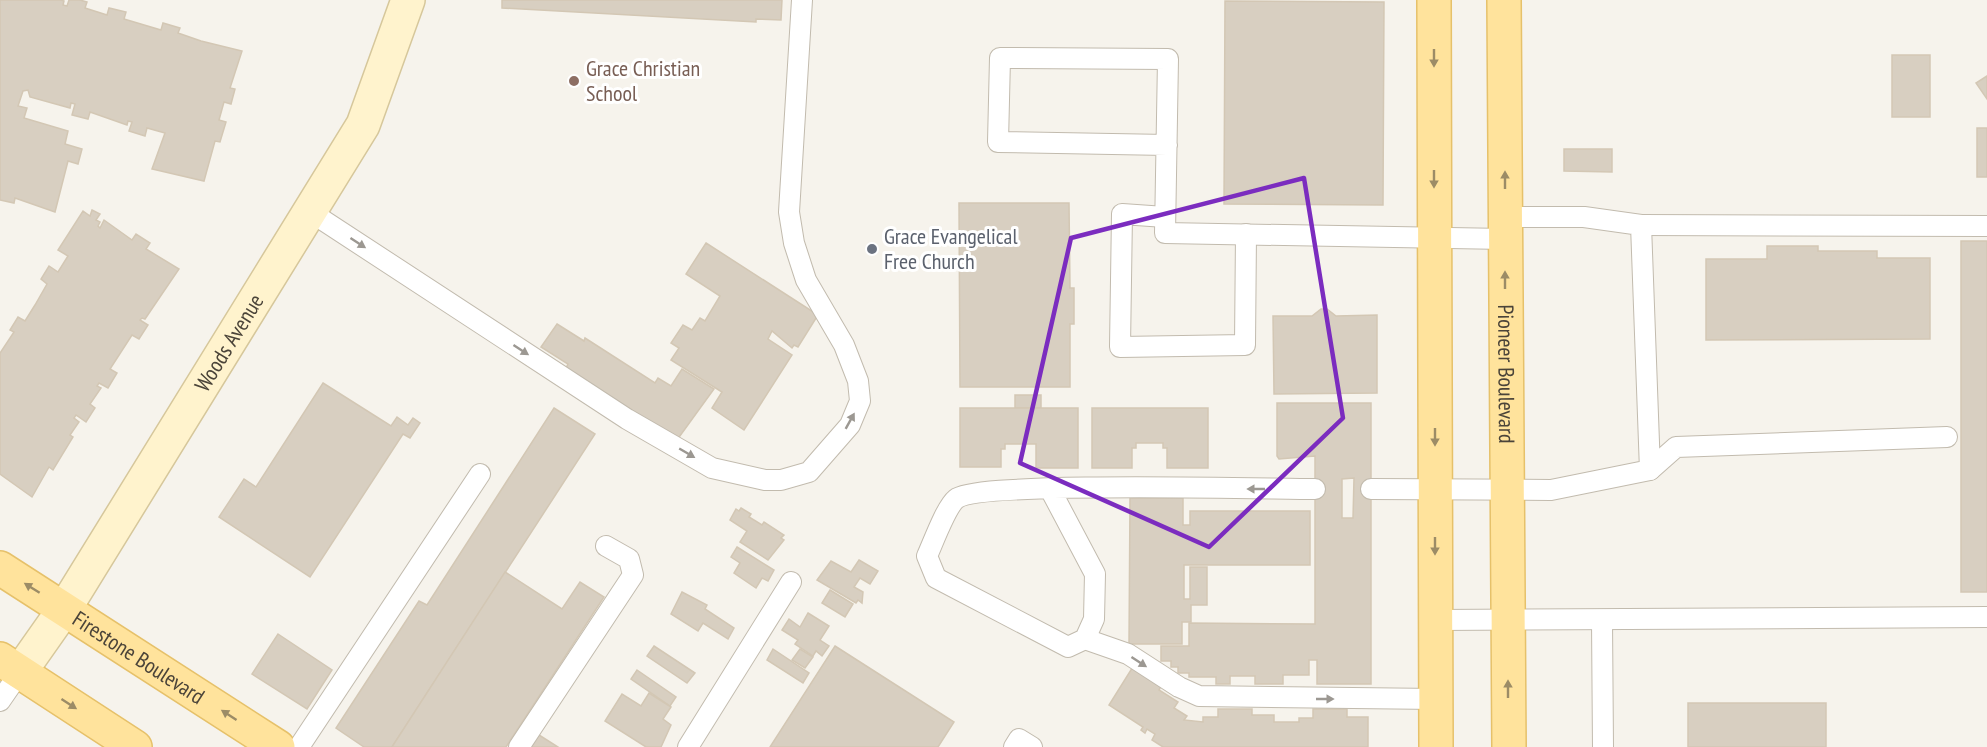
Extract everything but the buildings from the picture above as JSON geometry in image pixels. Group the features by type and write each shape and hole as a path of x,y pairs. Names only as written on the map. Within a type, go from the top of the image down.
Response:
{"main road":[{"path":"1434,0 1436,747"},
{"name":"Pioneer Boulevard","path":"1504,0 1509,747"},
{"name":"Firestone Boulevard","path":"0,568 278,747"},
{"path":"10,665 135,747"}],"street":[{"name":"Woods Avenue","path":"10,665 64,608 363,124 408,0"}],"lane":[{"path":"309,211 627,419 712,468 765,480 781,480 809,472 850,425 860,401 858,381 844,345 806,280 794,243 789,212 802,0"},
{"path":"1167,145 998,142 1000,58 1168,59 1167,145 1165,233 1434,237 1584,217 1641,225 1987,226"},
{"path":"1165,217 1122,214 1120,347 1245,345 1246,234"},
{"path":"1641,225 1650,470"},
{"path":"1371,489 1551,490 1650,470 1676,447 1947,437"},
{"path":"299,747 480,474"},
{"path":"1050,489 1095,574 1095,619 1085,639 1068,647 936,578 927,556 954,500 966,493 1050,489 1315,489"},
{"path":"519,747 633,575 629,559 606,546"},
{"path":"688,747 791,582"},
{"path":"1436,620 1602,621 1987,617"},
{"path":"1602,621 1603,747"},
{"path":"1085,639 1128,654 1179,687 1199,696 1436,699"},
{"path":"0,701 10,665"},
{"path":"1014,747 1019,739 1032,747"}],"highlighted area":[{"path":"1304,178 1343,418 1209,547 1020,463 1071,238"}],"place":[{"name":"Grace Christian School","path":"574,81"},
{"name":"Grace Evangelical Free Church","path":"872,249"}]}
